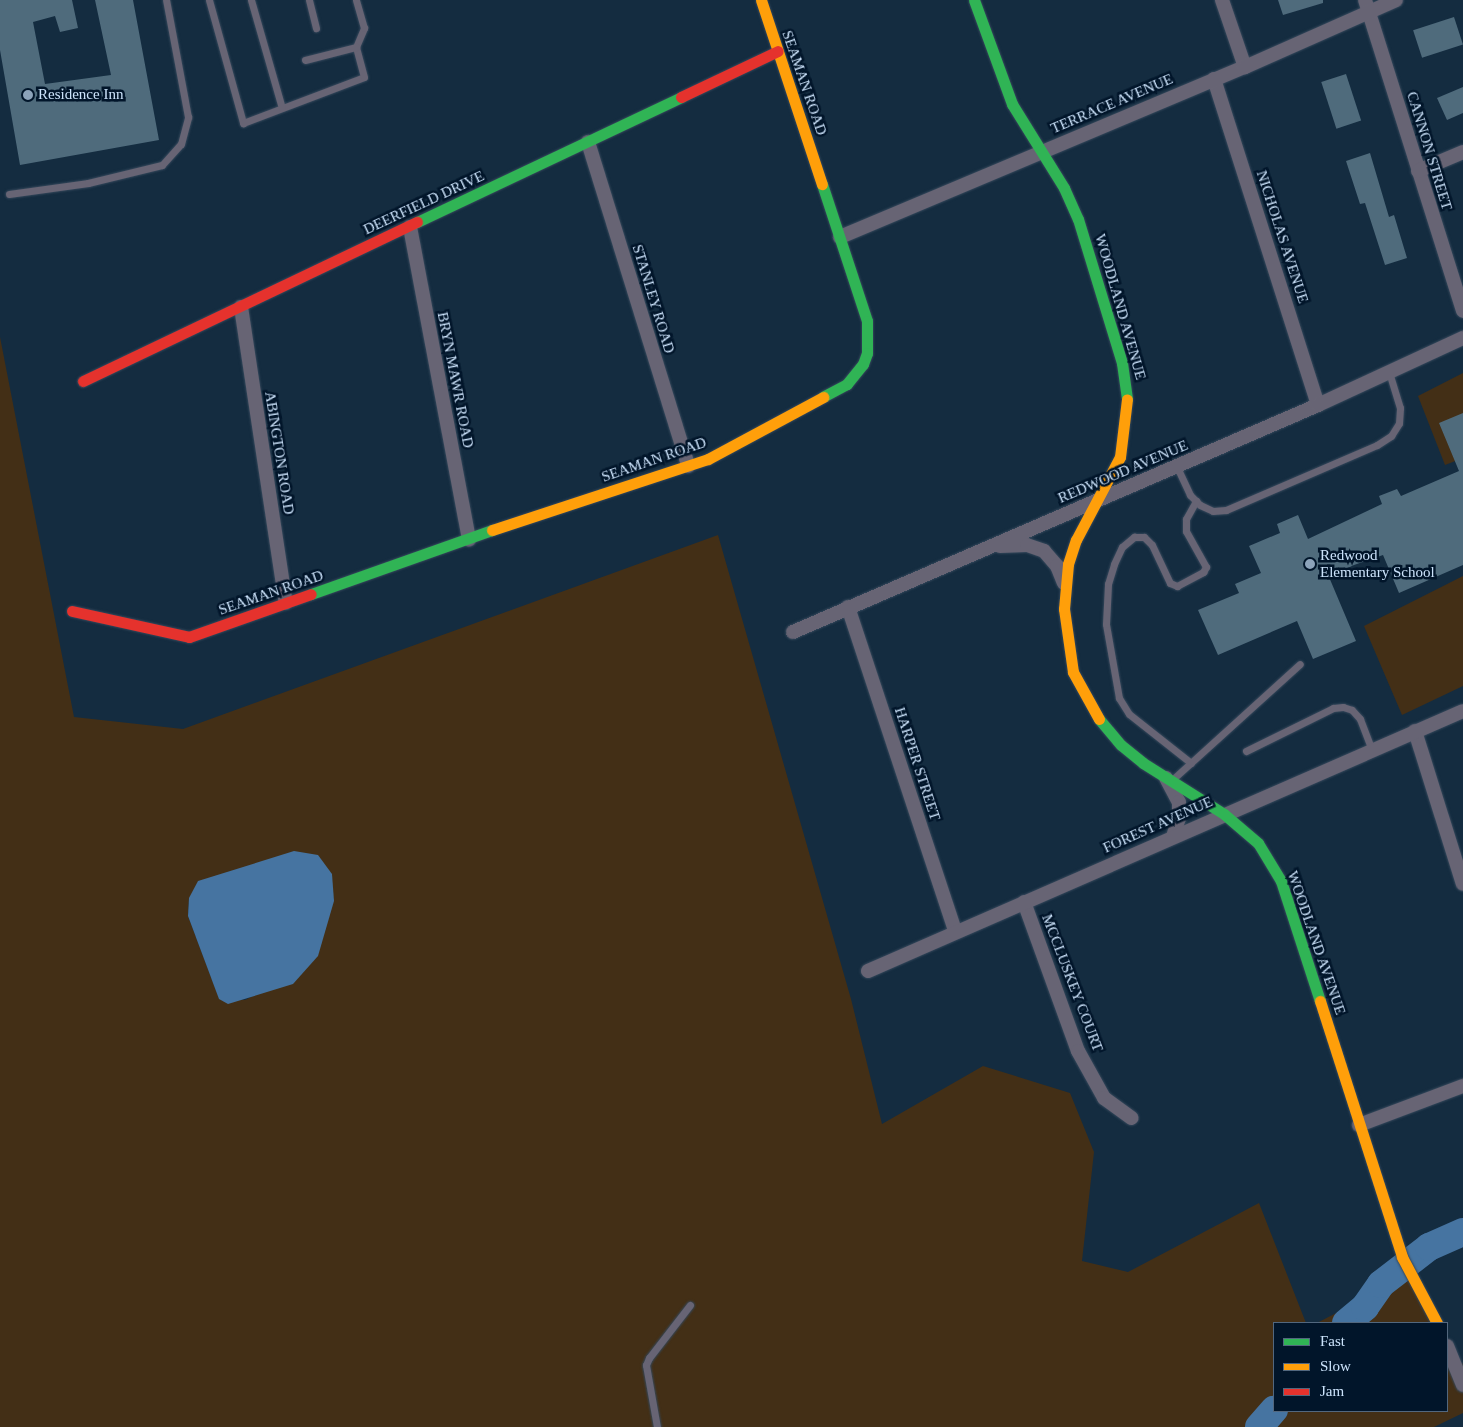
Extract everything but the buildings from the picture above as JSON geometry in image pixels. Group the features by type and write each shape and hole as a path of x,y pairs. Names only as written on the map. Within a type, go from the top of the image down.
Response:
{"street":[{"name":"SEAMAN ROAD","path":"72,611 189,637 469,539 708,459 841,388 863,364 869,340 867,321 761,0"},
{"name":"WOODLAND AVENUE","path":"974,0 1012,104 1043,152 1078,220 1122,363 1128,396 1120,457 1076,540 1065,587 1064,609 1068,652 1073,672 1093,712 1121,745 1168,779 1224,814 1258,843 1281,881 1402,1257 1436,1322"},
{"path":"1222,0 1246,68"},
{"name":"TERRACE AVENUE","path":"840,237 1214,79 1246,68 1367,6 1396,0"},
{"name":"CANNON STREET","path":"1367,6 1463,311"},
{"name":"DEERFIELD DRIVE","path":"83,381 778,51"},
{"name":"NICHOLAS AVENUE","path":"1214,79 1318,405"},
{"name":"STANLEY ROAD","path":"588,142 688,466"},
{"path":"1418,171 1463,152"},
{"name":"BRYN MAWR ROAD","path":"410,227 469,539"},
{"name":"ABINGTON ROAD","path":"240,307 286,603"},
{"name":"REDWOOD AVENUE","path":"793,632 992,547 1100,497 1318,405 1463,338"},
{"path":"992,547 1027,545 1044,551 1058,566 1065,587"},
{"name":"HARPER STREET","path":"848,607 955,931"},
{"name":"FOREST AVENUE","path":"868,971 955,931 1463,711"},
{"path":"1415,731 1463,884"},
{"path":"1168,779 1178,802 1179,818 1173,836"},
{"name":"MCCLUSKEY COURT","path":"1024,902 1078,1050 1104,1098 1132,1118"},
{"path":"1359,1125 1463,1086"},
{"path":"1448,1348 1463,1385"}],"lane":[{"path":"9,194 88,182 162,165 181,144 188,117 166,0"},
{"path":"210,0 243,123 364,77 356,47 364,28 356,0"},
{"path":"250,0 282,108"},
{"path":"309,0 316,28"},
{"path":"305,60 356,47"},
{"path":"1177,466 1190,495 1196,501 1213,511 1226,510 1391,436 1399,423 1400,408 1389,372"},
{"path":"1191,763 1129,714 1124,706 1110,660 1106,624 1108,584 1114,564 1122,547 1134,537 1144,537 1152,545 1170,583 1177,586 1203,572 1206,567 1186,531 1186,519 1196,501"},
{"path":"1168,779 1191,763 1300,664"},
{"path":"1246,751 1333,708 1343,707 1352,710 1360,719 1372,750"},
{"path":"657,1427 646,1365 649,1358 690,1305"}],"shaded area":[{"path":"0,337 74,717 183,729 718,535 851,999 882,1124 983,1066 1070,1093 1094,1152 1082,1261 1128,1272 1259,1203 1306,1322 1273,1322 1273,1412 1448,1412 1448,1340 1460,1365 1463,1363 1463,1413 1434,1427 0,1427","holes":["189,898 255,995 245,1000 219,998 188,916"]},
{"path":"1463,373 1463,458 1445,465 1418,396"},
{"path":"1463,576 1463,686 1402,715 1364,626"},
{"path":"1413,1273 1438,1322 1319,1322"}],"water":[{"path":"294,851 318,855 332,874 334,901 318,956 293,984 228,1004 219,999 188,916 189,898 198,881"}],"waterway":[{"path":"1347,1322 1365,1307 1381,1284 1429,1247 1463,1232"},
{"path":"1259,1427 1273,1411"}],"traffic: fast":[{"path":"974,0 1012,104 1064,188 1078,219 1122,363 1127,399"},
{"path":"417,222 681,97"},
{"path":"822,184 867,321 867,353 863,364 847,384 823,397"},
{"path":"311,594 492,530"},
{"path":"1099,719 1121,745 1143,763 1224,814 1258,843 1281,881 1320,1001"}],"traffic: slow":[{"path":"761,0 822,184"},
{"path":"492,530 708,459 823,397"},
{"path":"1099,719 1073,672 1064,609 1068,564 1076,540 1120,457 1127,399"},
{"path":"1320,1001 1402,1257 1436,1322"}],"traffic: jam":[{"path":"681,97 778,51"},
{"path":"83,381 417,222"},
{"path":"72,611 189,637 311,594"}],"place":[{"name":"Residence Inn","path":"28,95"},
{"name":"Redwood Elementary School","path":"1310,564"}]}
